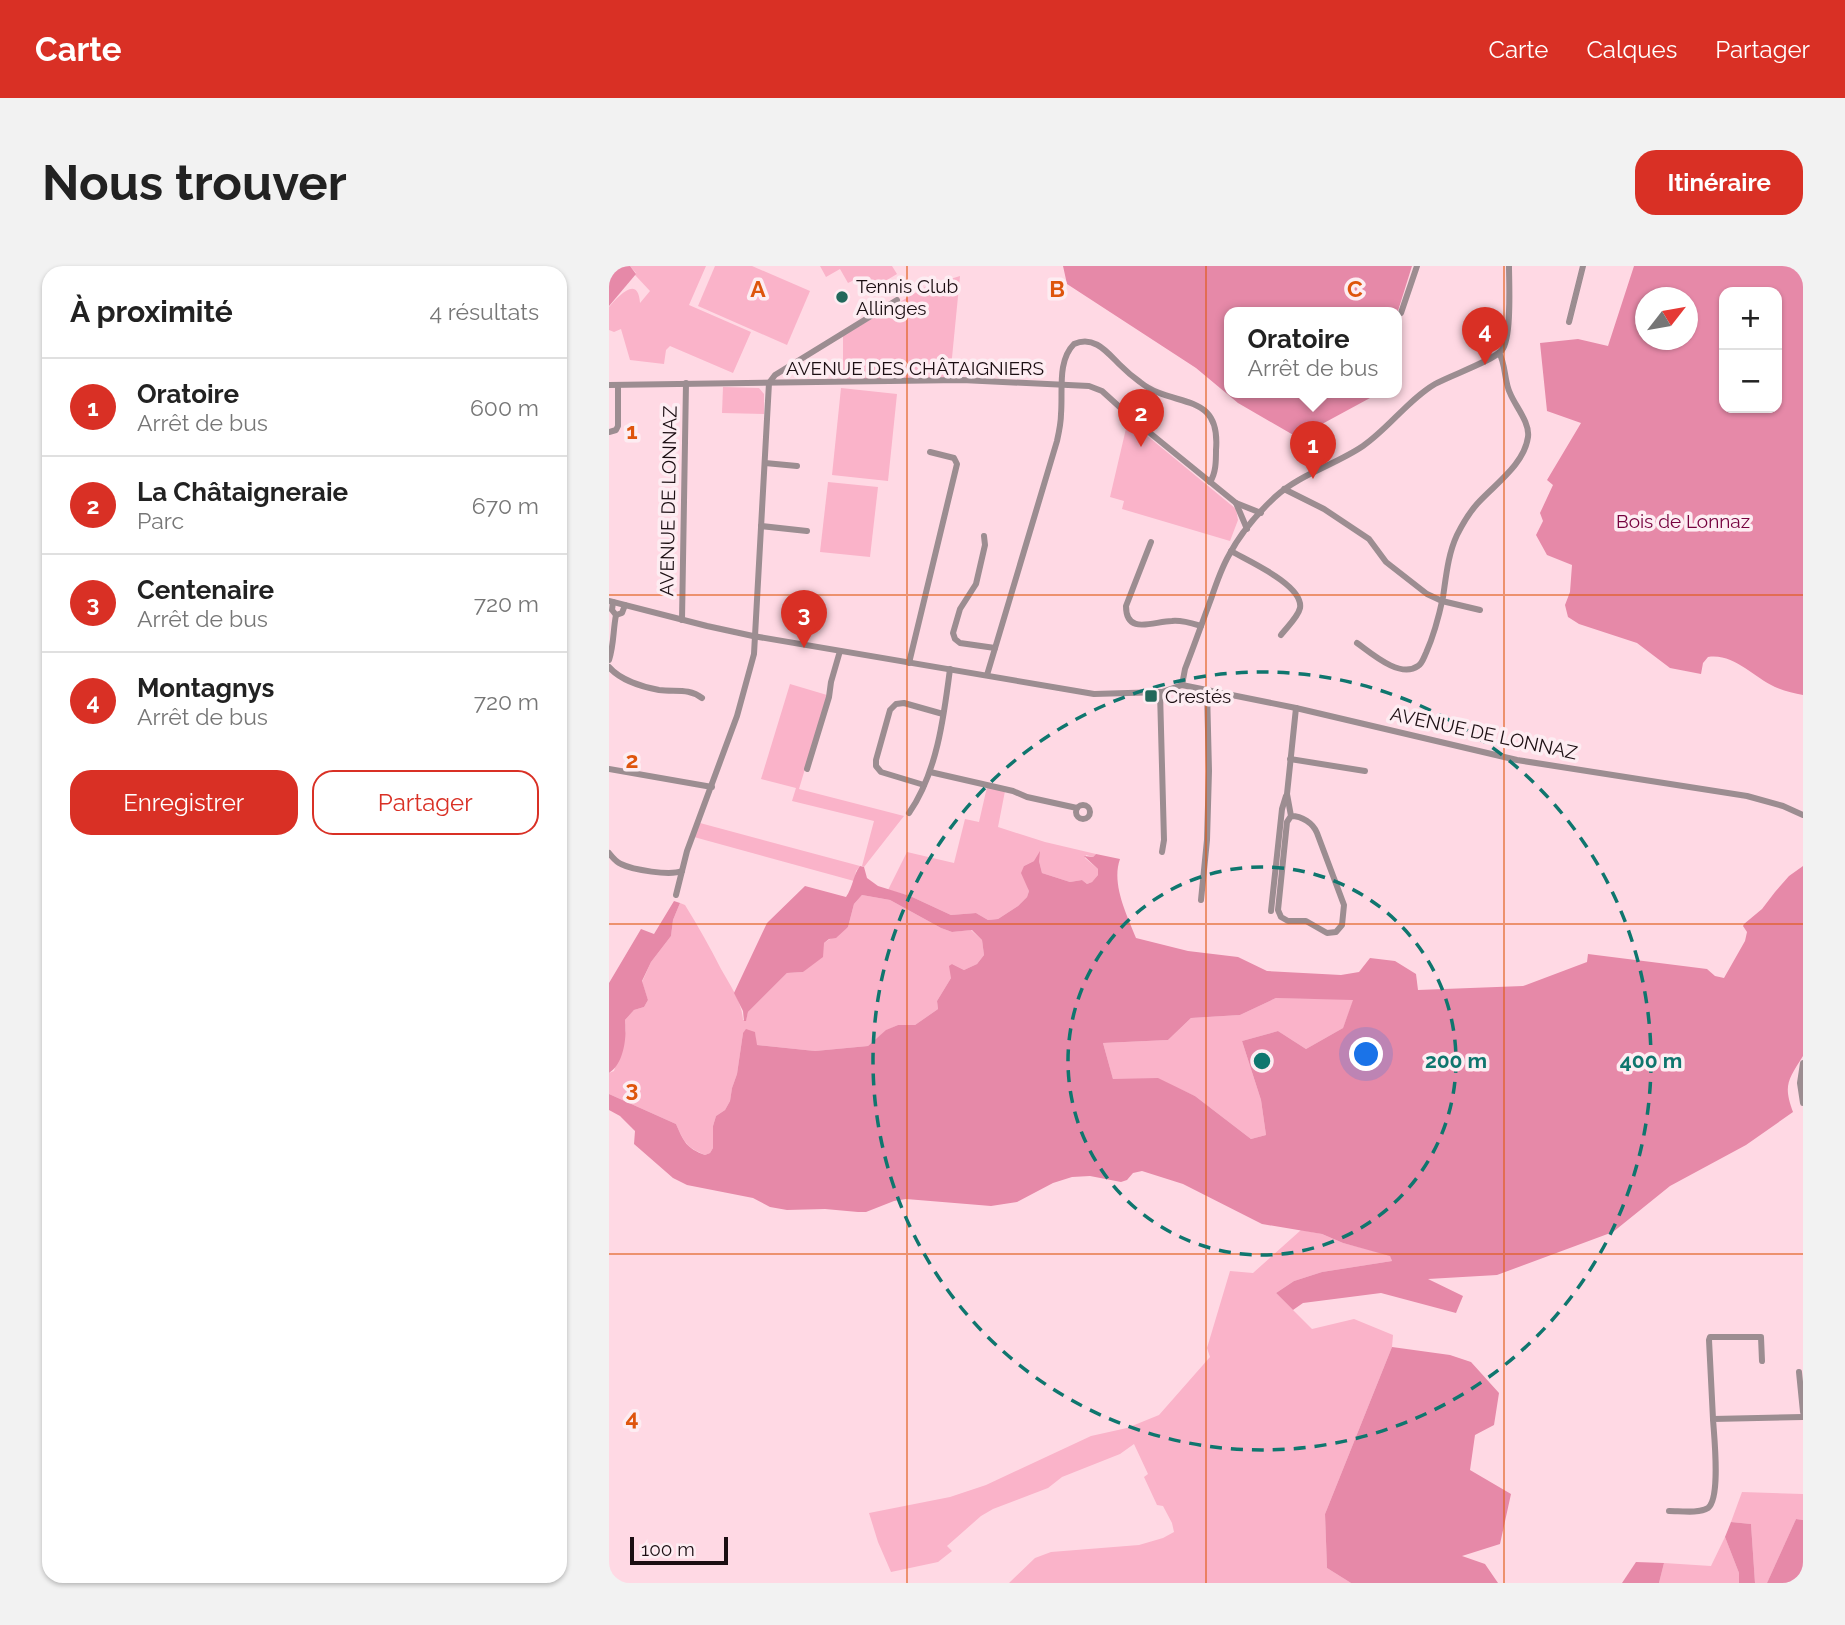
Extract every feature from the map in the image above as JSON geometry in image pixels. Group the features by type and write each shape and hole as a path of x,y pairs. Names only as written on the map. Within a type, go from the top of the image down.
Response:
{"street":[{"path":"1402,310 1417,266"},
{"path":"1182,685 1185,669 1223,566 1231,551 1261,513 1285,489 1364,445 1433,385 1499,353 1505,345 1509,266"},
{"path":"1569,322 1583,266"},
{"path":"676,895 691,839 741,704 754,654 769,383 775,375 897,300"},
{"name":"AVENUE DES CHÂTAIGNIERS","path":"1062,384 1069,349 1077,342 1088,341 1105,349 1122,367 1150,389 1202,408 1210,416 1216,431 1215,472 1210,482"},
{"path":"1357,643 1393,667 1403,670 1417,667 1434,634 1449,560 1457,536 1475,506 1508,474 1527,441 1527,428 1505,382 1502,356 1499,353"},
{"name":"AVENUE DES CHÂTAIGNIERS","path":"609,385 962,380 1089,386 1100,389 1236,503 1261,513"},
{"name":"AVENUE DE LONNAZ","path":"682,620 686,383"},
{"path":"987,675 1057,441 1062,384"},
{"path":"609,432 616,430 618,426 618,385"},
{"path":"909,663 957,464 952,457 930,452"},
{"path":"765,463 797,466"},
{"path":"1285,489 1324,509 1369,539 1386,562 1427,594 1442,601 1480,610"},
{"name":"AVENUE DES CHÂTAIGNIERS","path":"1236,503 1247,529"},
{"path":"761,526 807,531"},
{"path":"985,536 976,582 958,613 953,633 960,643 995,648"},
{"path":"1151,542 1127,602 1127,616 1138,625 1175,621 1201,626"},
{"path":"1231,551 1269,571 1299,598 1299,611 1281,635"},
{"name":"AVENUE DE LONNAZ","path":"609,660 613,648 610,639 616,615 611,601 756,636 1094,694 1160,692 1182,685 1296,708 1517,760 1747,796 1803,815"},
{"path":"616,615 622,613 625,605"},
{"path":"807,769 840,651"},
{"path":"609,667 613,672 638,685 660,690 694,692 702,698"},
{"path":"909,813 930,772 950,669"},
{"path":"1201,900 1207,840 1209,771 1207,690"},
{"path":"1160,692 1164,840 1162,852"},
{"path":"924,785 881,772 877,768 876,760 890,710 896,704 904,703 943,714"},
{"path":"1271,911 1296,708"},
{"path":"1290,759 1365,771"},
{"path":"609,769 712,787"},
{"path":"930,772 1077,808"},
{"path":"1287,794 1291,816 1287,822 1279,914 1288,920 1306,921 1327,933 1336,932 1342,925 1343,905 1317,833 1311,824 1297,816 1291,816"},
{"path":"609,853 625,866 671,874 682,871"},
{"path":"1803,1063 1800,1083 1803,1103"},
{"path":"1669,1511 1703,1510 1710,1507 1714,1501 1716,1481 1710,1337 1761,1337 1762,1361"},
{"path":"1713,1419 1803,1414 1799,1372"}],"shaded area":[{"path":"630,266 706,266 689,305 751,332 733,373 670,346 666,350 664,364 630,360 621,329 614,332 609,330 609,307 627,290 636,290 640,303 650,291"},
{"path":"715,266 752,266 810,291 787,345 698,306"},
{"path":"820,266 892,266 897,274 867,292 858,278 848,283 840,269 826,277"},
{"path":"960,276 950,378 843,380 843,336 925,287"},
{"path":"723,387 759,388 764,394 764,414 722,413"},
{"path":"841,388 897,394 888,481 832,475"},
{"path":"1128,420 1236,509 1238,520 1230,541 1122,509 1124,501 1110,497"},
{"path":"828,482 878,487 870,557 820,552"},
{"path":"790,684 827,695 799,789 904,816 864,867 862,866 874,821 792,801 796,788 761,779"},
{"path":"987,787 1005,791 998,827 1096,854 1093,857 1086,855 1085,858 1098,869 1099,874 1087,884 1082,880 1070,882 1042,873 1039,861 1034,861 1024,866 1029,891 1027,897 998,919 988,920 976,913 951,915 910,896 888,890 907,852 954,863 965,819 979,822"},
{"path":"700,823 860,866 854,881 694,837"},
{"path":"862,895 890,900 952,932 971,930 982,940 984,955 977,964 964,970 952,964 951,978 937,1001 938,1009 915,1025 898,1025 887,1030 868,1046 815,1051 756,1045 755,1032 743,1033 730,1101 725,1110 716,1116 713,1148 705,1155 686,1143 676,1124 609,1094 609,1073 614,1071 626,1030 625,1020 634,1010 644,1007 648,1000 642,982 651,962 671,936 673,920 680,903 685,905 704,937 735,994 743,1020 746,1020 748,1012 787,973 803,972 824,943 848,927 854,904"},
{"path":"1276,998 1354,999 1343,1028 1306,1049 1278,1031 1242,1041 1261,1100 1266,1135 1251,1139 1195,1096 1158,1079 1113,1079 1103,1043 1168,1040 1191,1018 1240,1015"},
{"path":"1301,1230 1390,1255 1392,1261 1322,1272 1294,1281 1276,1293 1312,1329 1354,1319 1393,1335 1392,1347 1325,1514 1327,1568 1351,1583 1009,1583 1035,1558 1051,1552 1139,1545 1174,1532 1163,1506 1157,1505 1144,1477 1148,1474 1134,1444 1120,1454 1062,1477 1048,1488 981,1516 947,1546 952,1551 938,1562 891,1572 869,1513 950,1497 986,1485 1091,1436 1127,1428 1159,1415 1210,1357 1207,1348 1230,1271 1253,1273"},
{"path":"1742,1492 1803,1494 1803,1520 1796,1519 1767,1583 1755,1583 1751,1524 1731,1522"},
{"path":"1725,1537 1739,1573 1739,1583 1659,1583 1664,1563 1711,1566"}],"green space":[{"path":"609,266 630,266 636,274 609,306"},
{"path":"1063,266 1412,266 1399,307 1224,307 1224,391 1196,368 1067,284"},
{"name":"Bois de Lonnaz","path":"1634,266 1803,266 1803,695 1775,687 1735,662 1717,657 1708,657 1703,663 1701,674 1670,668 1637,643 1579,624 1568,617 1565,605 1570,592 1572,565 1547,555 1536,535 1543,521 1540,513 1553,485 1547,480 1581,423 1547,411 1540,343 1578,339 1608,346"},
{"path":"1232,398 1370,398 1311,430 1302,440"},
{"path":"1040,851 1042,873 1070,882 1082,880 1087,884 1098,875 1098,869 1084,856 1093,857 1096,854 1120,859 1117,879 1119,889 1136,938 1188,951 1238,957 1267,971 1341,975 1359,972 1370,958 1395,961 1416,974 1418,990 1523,986 1587,962 1588,954 1707,969 1715,976 1724,978 1745,941 1747,932 1744,924 1762,909 1789,876 1803,866 1803,1056 1789,1083 1788,1095 1793,1112 1746,1145 1670,1186 1613,1232 1497,1275 1428,1279 1463,1296 1456,1313 1381,1293 1303,1303 1293,1310 1276,1293 1294,1281 1322,1272 1392,1261 1390,1256 1322,1234 1262,1224 1183,1184 1142,1171 1133,1173 1121,1182 1090,1176 1072,1177 1053,1183 1017,1202 991,1206 906,1199 866,1212 787,1210 770,1207 753,1198 687,1185 673,1178 634,1144 635,1131 620,1116 609,1110 609,1094 676,1124 690,1147 705,1155 710,1153 713,1148 716,1116 725,1110 730,1101 746,1029 755,1032 757,1045 815,1051 868,1046 886,1030 898,1025 915,1025 938,1009 937,1001 951,978 949,966 952,964 964,970 977,964 984,955 982,940 972,930 952,932 890,900 862,895 854,904 848,927 836,938 824,943 823,957 803,972 787,973 748,1012 744,1021 743,1011 734,993 767,923 805,886 846,897 860,866 864,867 867,878 878,886 910,896 951,915 976,913 988,920 998,919 1027,897 1029,891 1021,873 1024,866 1034,861","holes":["1276,998 1353,1000 1343,1028 1306,1049 1278,1031 1242,1041 1261,1100 1266,1135 1251,1139 1195,1096 1158,1078 1113,1079 1103,1043 1168,1040 1191,1018 1240,1015"]},
{"path":"674,901 680,903 673,920 671,936 651,962 642,981 648,1000 644,1007 634,1010 625,1020 621,1057 609,1073 609,983 641,929 654,934"},
{"path":"1392,1347 1450,1355 1471,1362 1499,1393 1494,1425 1475,1435 1470,1470 1511,1494 1500,1544 1462,1556 1485,1564 1498,1583 1351,1583 1327,1568 1325,1514"},
{"path":"1796,1519 1803,1520 1803,1583 1767,1583"},
{"path":"1731,1522 1751,1524 1755,1583 1739,1583 1739,1573 1725,1537"},
{"path":"1636,1562 1664,1563 1659,1583 1622,1583"}],"place":[{"name":"Tennis Club Allinges","path":"842,297"},
{"name":"Montagnys","path":"1485,365"},
{"name":"La Châtaigneraie","path":"1141,447"},
{"name":"Oratoire","path":"1313,479"},
{"name":"Centenaire","path":"804,648"},
{"name":"Crestés","path":"1151,696"}]}
